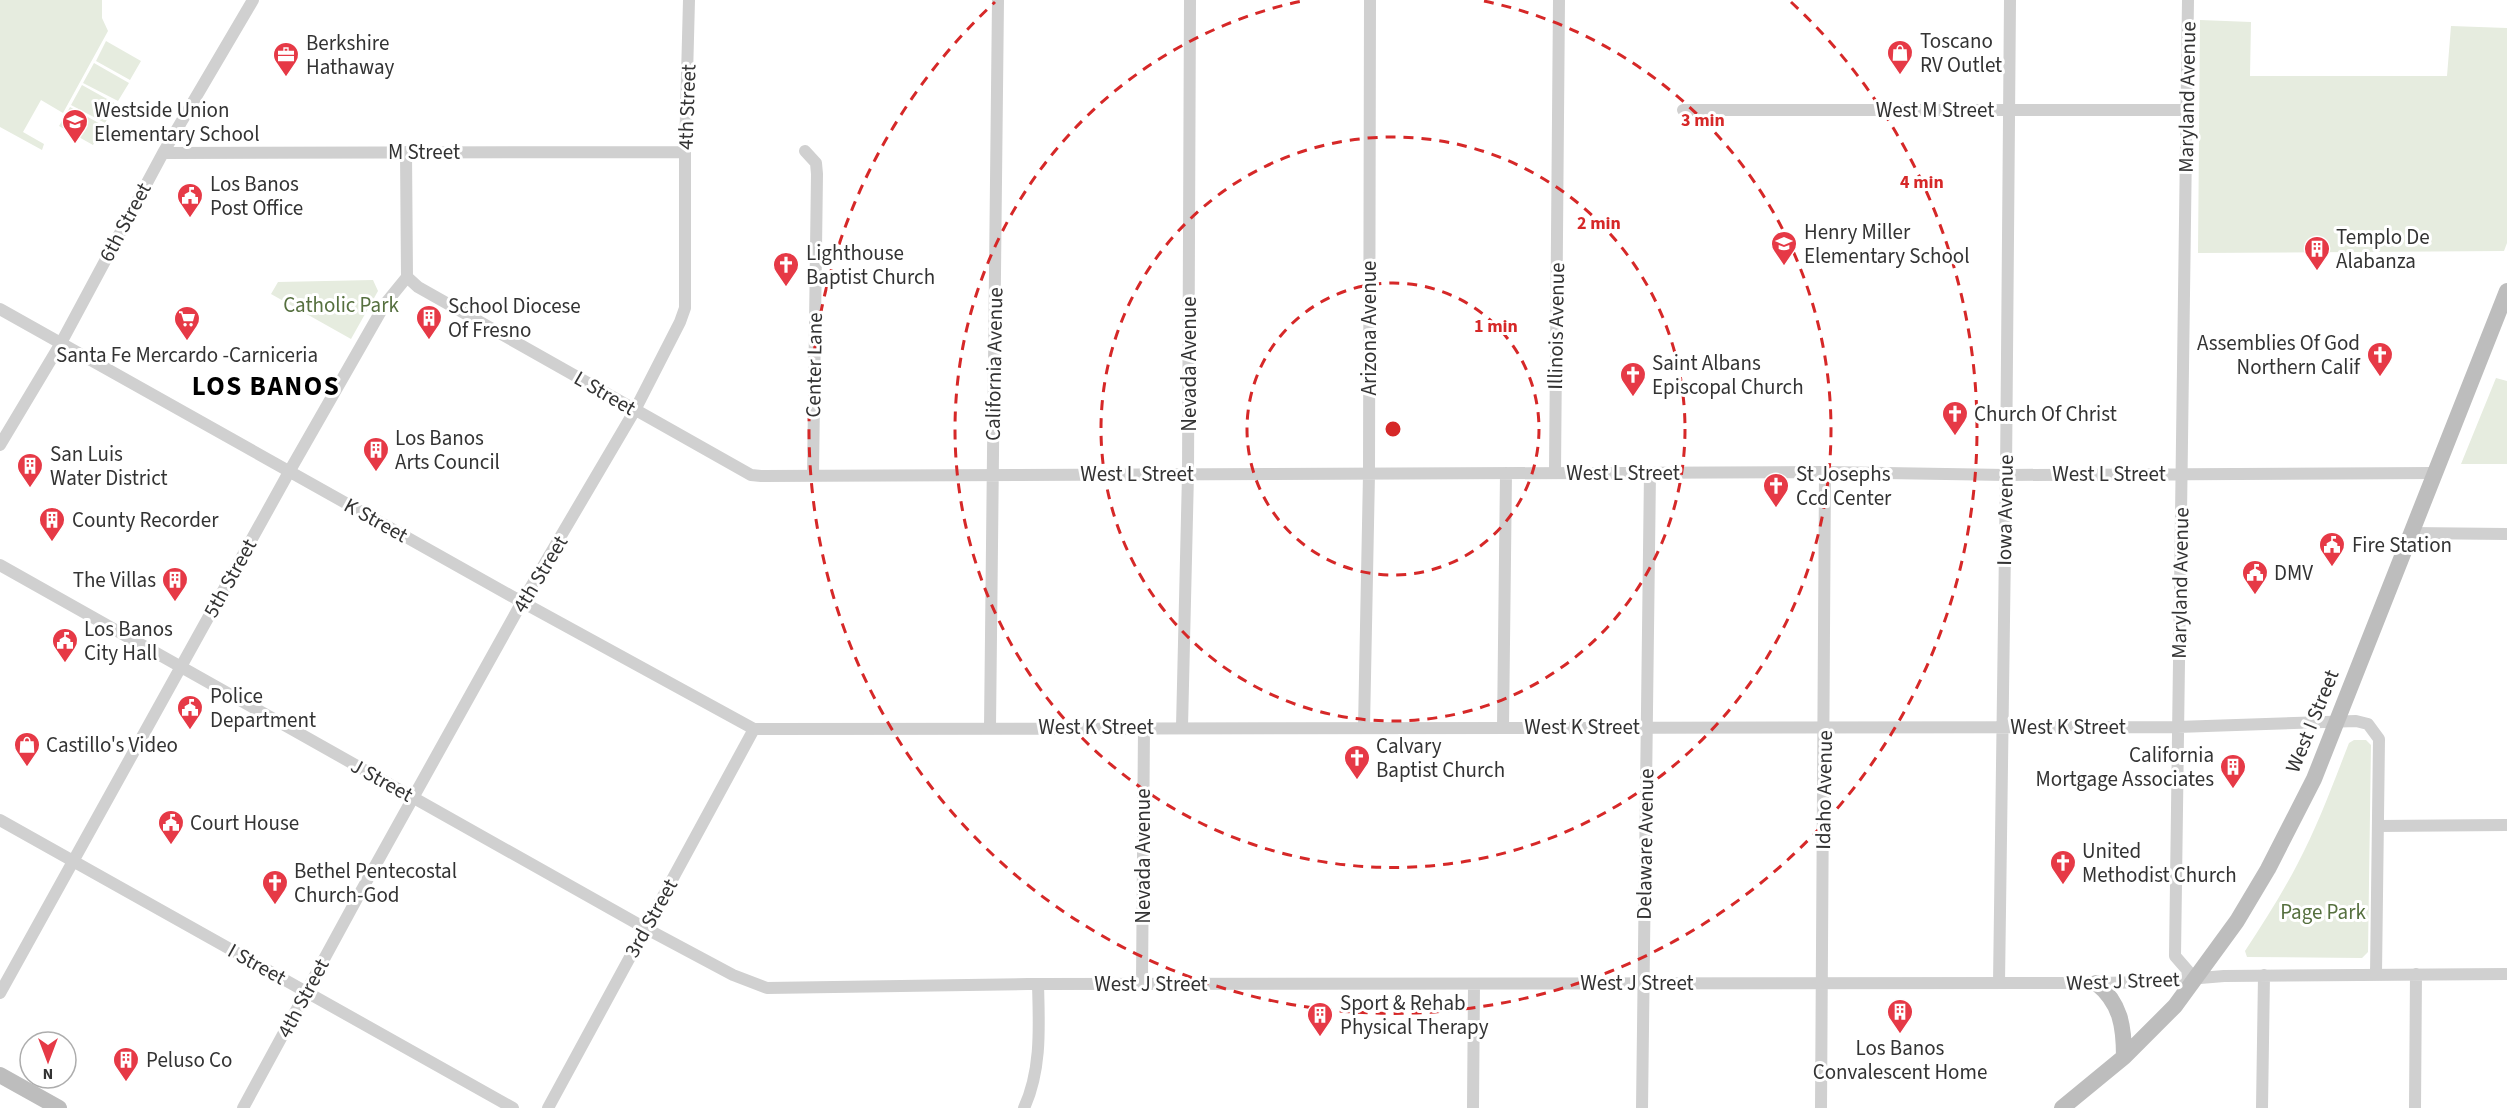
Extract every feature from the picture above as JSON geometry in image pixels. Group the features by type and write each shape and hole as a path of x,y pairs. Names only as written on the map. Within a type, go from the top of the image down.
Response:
{"street":[{"name":"6th Street","path":"0,445 61,343 163,153 253,0"},
{"name":"4th Street","path":"243,1108 413,797 522,603 635,410 681,322 685,308 685,152 689,0"},
{"name":"California Avenue","path":"990,727 998,0"},
{"name":"Nevada Avenue","path":"1182,727 1188,474 1190,0"},
{"name":"Arizona Avenue","path":"1364,728 1369,474 1370,0"},
{"name":"Illinois Avenue","path":"1555,473 1559,0"},
{"name":"Iowa Avenue","path":"1999,983 2010,0"},
{"name":"Maryland Avenue","path":"2188,0 2175,956 2195,979"},
{"name":"West M Street","path":"1683,110 2187,110"},
{"name":"Center Lane","path":"805,151 816,163 817,174 813,476"},
{"path":"406,152 407,277"},
{"name":"M Street","path":"163,153 685,152"},
{"name":"L Street","path":"407,277 418,287 751,475 813,476"},
{"name":"5th Street","path":"0,993 289,472 386,304 407,277"},
{"name":"West I Street","path":"2062,1108 2124,1058 2175,1006 2237,921 2268,869 2301,806 2337,722 2507,291"},
{"name":"K Street","path":"0,309 522,603 754,729"},
{"name":"West L Street","path":"813,476 1506,472 1825,472 2006,475 2434,473"},
{"path":"1503,728 1506,472"},
{"name":"Delaware Avenue","path":"1642,1108 1650,472"},
{"name":"Idaho Avenue","path":"1821,1108 1825,472"},
{"path":"2410,534 2507,534"},
{"name":"J Street","path":"0,565 645,928 733,975 767,988"},
{"name":"West K Street","path":"754,729 2177,727 2356,721 2368,724 2379,739 2378,826"},
{"name":"Nevada Avenue","path":"1142,984 1144,727"},
{"name":"3rd Street","path":"548,1108 754,729"},
{"name":"I Street","path":"0,820 513,1108"},
{"path":"2376,975 2378,826 2507,825"},
{"path":"2415,1108 2416,974"},
{"name":"West J Street","path":"767,988 1038,984 2096,983 2264,975 2507,974"},
{"path":"2262,1108 2264,975"},
{"path":"2096,983 2109,994 2118,1008 2123,1030 2124,1058"},
{"path":"1024,1108 1034,1077 1039,1034 1038,984"},
{"path":"1473,1108 1474,984"},
{"path":"0,1075 58,1108"}],"green space":[{"path":"0,0 102,0 102,18 108,31 63,113 41,100 23,132 44,144 42,150 0,127"},
{"path":"2200,20 2251,22 2250,76 2447,76 2451,26 2507,28 2507,243 2504,251 2198,253"},
{"path":"106,41 141,61 130,80 96,61"},
{"path":"94,63 129,83 118,101 83,83"},
{"path":"82,85 116,104 105,123 71,105"},
{"path":"70,107 104,126 93,145 59,126"},
{"name":"Catholic Park","path":"373,280 378,291 351,339 271,294 278,282"},
{"path":"2496,378 2507,381 2507,464 2461,464"},
{"name":"Page Park","path":"2354,740 2366,740 2371,745 2368,952 2362,958 2247,957 2245,951 2298,863 2319,819 2349,743"}],"place":[{"name":"Toscano RV Outlet","path":"1900,76"},
{"name":"Berkshire Hathaway","path":"286,78"},
{"name":"Westside Union Elementary School","path":"75,145"},
{"name":"Los Banos Post Office","path":"190,219"},
{"name":"Henry Miller Elementary School","path":"1784,267"},
{"name":"Templo De Alabanza","path":"2317,272"},
{"name":"Lighthouse Baptist Church","path":"786,288"},
{"name":"School Diocese Of Fresno","path":"429,341"},
{"name":"Santa Fe Mercardo -Carniceria","path":"187,342"},
{"name":"Assemblies Of God Northern Calif","path":"2380,378"},
{"name":"Saint Albans Episcopal Church","path":"1633,398"},
{"name":"Church Of Christ","path":"1955,437"},
{"name":"Los Banos Arts Council","path":"376,473"},
{"name":"San Luis Water District","path":"30,489"},
{"name":"St Josephs Ccd Center","path":"1776,509"},
{"name":"County Recorder","path":"52,543"},
{"name":"Fire Station","path":"2332,568"},
{"name":"DMV","path":"2255,596"},
{"name":"The Villas","path":"175,603"},
{"name":"Los Banos City Hall","path":"65,664"},
{"name":"Police Department","path":"190,731"},
{"name":"Castillo's Video","path":"27,768"},
{"name":"Calvary Baptist Church","path":"1357,781"},
{"name":"California Mortgage Associates","path":"2233,790"},
{"name":"Court House","path":"171,846"},
{"name":"United Methodist Church","path":"2063,886"},
{"name":"Bethel Pentecostal Church-God","path":"275,906"},
{"name":"Los Banos Convalescent Home","path":"1900,1035"},
{"name":"Sport & Rehab Physical Therapy","path":"1320,1038"},
{"name":"Peluso Co","path":"126,1083"}],"district":[{"name":"LOS BANOS","path":"266,386"}]}
